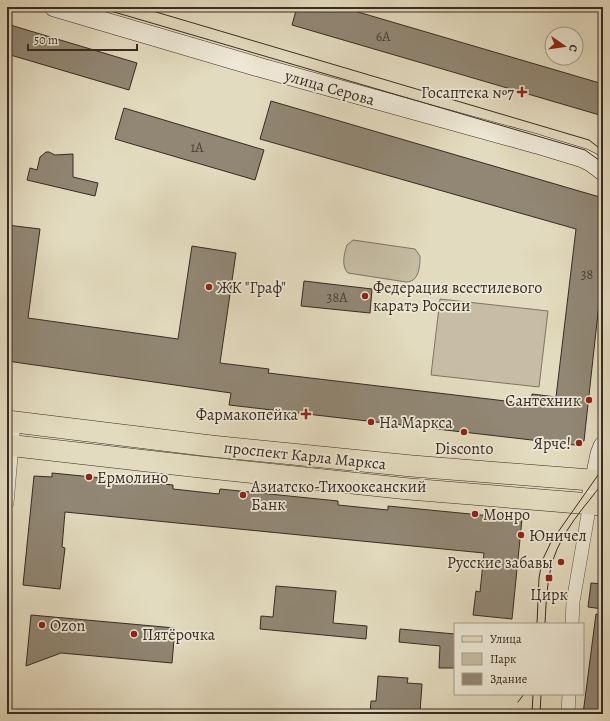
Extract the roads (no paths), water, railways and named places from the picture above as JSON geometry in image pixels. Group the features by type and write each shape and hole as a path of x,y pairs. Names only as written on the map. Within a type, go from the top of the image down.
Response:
{"main road":[{"name":"проспект Карла Маркса","path":"11,421 211,446 418,467 599,480"},
{"name":"проспект Карла Маркса","path":"9,445 198,467 409,489 597,504"}],"street":[{"name":"улица Серова","path":"54,7 262,68 537,144 583,158 603,171"},
{"path":"7,503 11,421"},
{"path":"572,623 575,595 597,504 600,454 603,446"},
{"path":"568,714 569,695"}],"tram line":[{"path":"97,7 585,150 603,163"},
{"path":"139,7 589,140 603,151"},
{"path":"537,623 539,578 542,561 551,542 603,468"},
{"path":"545,623 549,575 557,549 568,529 603,483"},
{"path":"518,702 523,695"},
{"path":"532,714 533,695"},
{"path":"540,714 541,695"}],"place":[{"name":"Госаптека №7","path":"522,92"},
{"name":"ЖК \"Граф\"","path":"209,287"},
{"name":"Федерация всестилевого каратэ России","path":"365,296"},
{"name":"Сантехник","path":"589,400"},
{"name":"Фармакопейка","path":"306,414"},
{"name":"На Маркса","path":"371,422"},
{"name":"Disconto","path":"464,432"},
{"name":"Ярче!","path":"579,443"},
{"name":"Ермолино","path":"89,477"},
{"name":"Азиатско-Тихоокеанский Банк","path":"243,495"},
{"name":"Монро","path":"475,514"},
{"name":"Юничел","path":"521,535"},
{"name":"Русские забавы","path":"561,562"},
{"name":"Цирк","path":"549,578"},
{"name":"Ozon","path":"42,625"},
{"name":"Пятёрочка","path":"134,634"}]}
